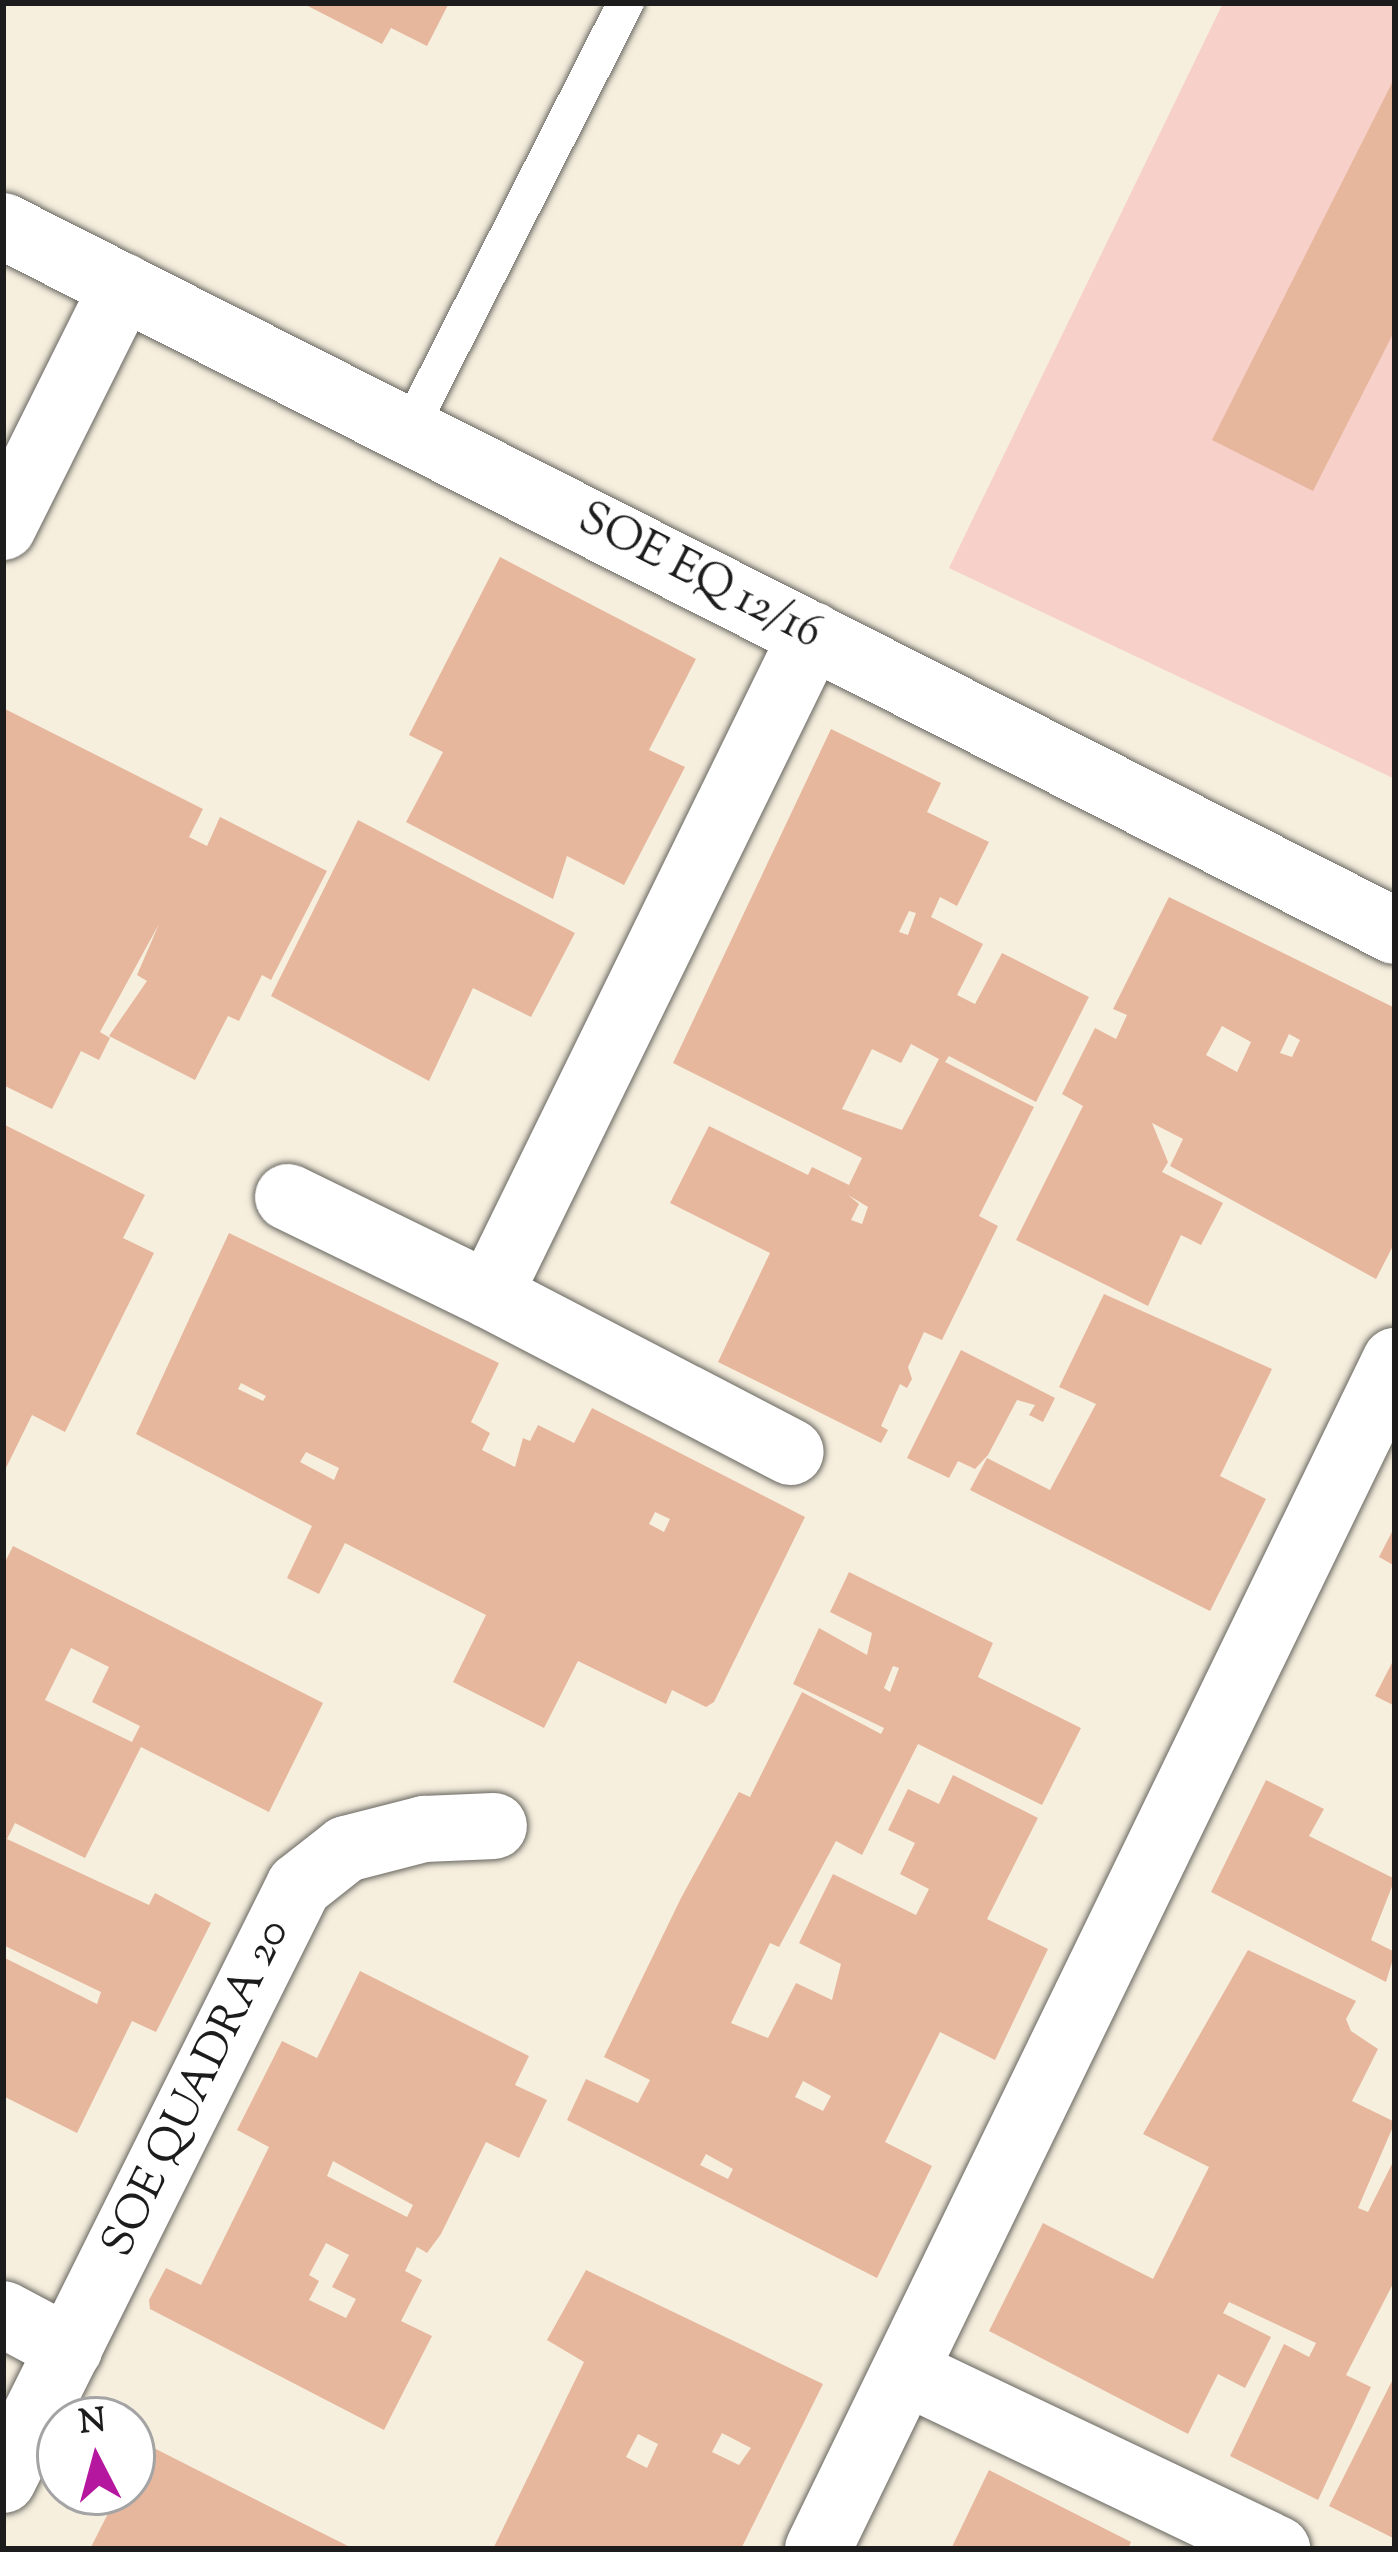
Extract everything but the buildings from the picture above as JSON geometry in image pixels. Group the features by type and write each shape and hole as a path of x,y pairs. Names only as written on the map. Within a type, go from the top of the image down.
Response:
{"street":[{"name":"SOE EQ 12/16","path":"3,226 1395,931"},
{"path":"3,526 123,286"},
{"path":"489,1295 812,635"},
{"path":"288,1197 791,1452"},
{"path":"818,2549 910,2374 1395,1361"},
{"name":"SOE QUADRA 20","path":"3,2480 299,1886 346,1850 424,1829 494,1826"},
{"path":"3,2314 69,2349"},
{"path":"910,2374 1277,2549"}],"lane":[{"path":"409,430 626,3"}],"shaded area":[{"path":"1223,3 1395,3 1395,779 949,568"}]}
